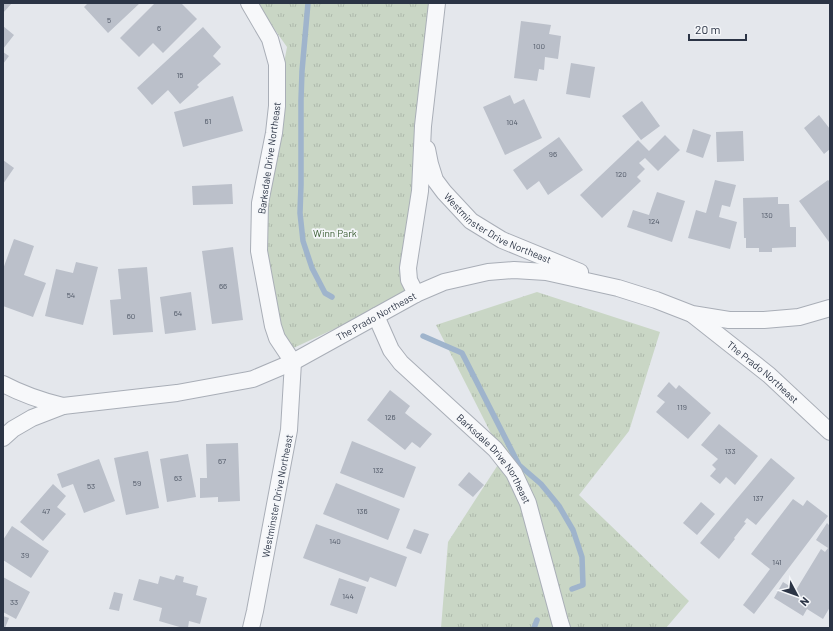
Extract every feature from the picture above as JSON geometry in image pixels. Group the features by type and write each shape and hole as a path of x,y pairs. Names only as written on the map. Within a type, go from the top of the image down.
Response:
{"street":[{"name":"Barksdale Drive Northeast","path":"249,3 270,39 277,64 277,106 274,133 260,203 259,251 273,326 278,338 293,362"},
{"name":"Westminster Drive Northeast","path":"416,294 409,280 408,268 420,191 423,126 437,3"},
{"name":"Westminster Drive Northeast","path":"423,126 430,164 435,180 471,221 502,240 618,288"},
{"name":"The Prado Northeast","path":"3,438 13,429 32,418 63,406 177,393 248,380 293,362 416,294 444,282 488,272 514,270 546,272 618,288 656,300 692,314 729,320 764,320 799,317 830,308"},
{"name":"The Prado Northeast","path":"692,314 769,375 830,432"},
{"name":"Barksdale Drive Northeast","path":"376,316 391,350 401,363 495,449 514,473 528,503 562,628"},
{"name":"Westminster Drive Northeast","path":"251,628 289,430 293,362"},
{"name":"The Prado Northeast","path":"3,384 17,392 38,400 63,406"}],"green space":[{"name":"Winn Park","path":"256,3 438,3 411,293 285,352 253,239 287,47"},
{"path":"537,292 660,332 629,431 579,495 689,601 666,628 441,628 448,542 503,457 436,325"}],"building":[{"path":"3,3 12,3 3,13"},
{"path":"88,3 140,3 108,33 84,7"},
{"path":"155,3 181,3 197,19 163,53 153,43 139,57 120,38"},
{"path":"521,21 551,25 549,34 561,36 558,59 545,57 544,70 539,69 537,81 514,78"},
{"path":"3,26 14,35 3,49"},
{"path":"203,27 221,47 213,56 221,64 197,85 199,87 180,104 168,90 152,105 137,88"},
{"path":"3,52 9,56 3,64"},
{"path":"571,63 595,67 590,98 566,94"},
{"path":"510,95 514,104 524,99 542,138 505,155 483,107"},
{"path":"233,96 243,131 183,147 174,112"},
{"path":"642,101 660,126 641,140 622,116"},
{"path":"819,115 830,129 830,149 824,154 804,128"},
{"path":"693,129 711,135 703,158 686,152"},
{"path":"743,131 744,161 717,162 716,132"},
{"path":"665,135 680,150 658,171 645,158 639,163 645,169 637,177 641,181 602,218 580,195 638,140 649,151"},
{"path":"559,137 583,170 548,195 539,181 527,190 513,170"},
{"path":"3,160 14,168 3,184"},
{"path":"715,180 736,185 730,207 722,205 719,217 737,222 730,249 688,238 696,210 706,213"},
{"path":"828,180 830,182 829,242 799,201"},
{"path":"232,184 233,204 193,205 192,186"},
{"path":"657,192 685,201 672,242 627,227 633,210 649,215"},
{"path":"778,197 778,204 789,204 790,227 796,227 796,247 772,248 772,252 759,252 759,248 746,248 746,238 744,238 743,198"},
{"path":"14,239 34,246 24,275 46,283 33,317 3,306 3,269"},
{"path":"233,247 243,320 212,324 202,251"},
{"path":"76,262 98,267 83,325 45,316 56,269 73,273"},
{"path":"147,267 153,332 113,335 110,300 121,299 118,269"},
{"path":"191,292 196,330 165,334 160,297"},
{"path":"669,382 676,389 679,385 711,413 688,439 656,412 665,402 657,396"},
{"path":"390,390 410,406 405,413 432,434 420,448 412,442 405,450 367,420"},
{"path":"719,424 758,456 735,485 726,477 720,484 710,476 716,469 712,465 718,459 701,445"},
{"path":"352,441 416,467 404,498 340,473"},
{"path":"238,443 240,501 218,502 218,497 200,498 200,478 207,478 206,444"},
{"path":"148,451 159,508 126,515 114,458"},
{"path":"188,454 196,497 167,502 160,459"},
{"path":"771,458 795,478 756,525 747,518 744,522 746,523 719,559 700,543"},
{"path":"99,459 115,501 84,513 73,484 62,488 57,474"},
{"path":"469,472 484,485 473,497 458,485"},
{"path":"336,483 400,509 388,540 323,514"},
{"path":"53,484 66,496 57,507 66,514 43,541 20,522"},
{"path":"793,499 803,506 807,500 828,516 754,614 743,605 770,569 751,554"},
{"path":"701,502 715,514 697,535 683,523"},
{"path":"827,523 830,526 830,607 823,619 807,609 803,616 774,598 783,582 796,590 821,549 825,552 828,548 816,540"},
{"path":"316,524 407,557 396,587 370,577 368,582 303,558"},
{"path":"12,526 49,551 31,578 3,560 3,540"},
{"path":"414,529 429,534 421,554 406,548"},
{"path":"176,575 184,577 183,582 198,586 196,595 207,598 200,624 189,621 188,628 183,628 159,621 162,608 133,600 139,579 158,584 160,576 174,580"},
{"path":"3,577 30,592 16,619 3,612"},
{"path":"339,578 366,587 357,614 330,605"},
{"path":"114,592 123,594 119,611 109,609"},
{"path":"3,616 9,618 5,628 3,628"}],"waterway":[{"path":"308,3 302,71 300,213 303,241 312,268 325,293 332,297"},
{"path":"423,336 462,353 519,465 541,484 559,506 573,530 582,557 583,585 572,589"},
{"path":"534,628 537,620"}]}
